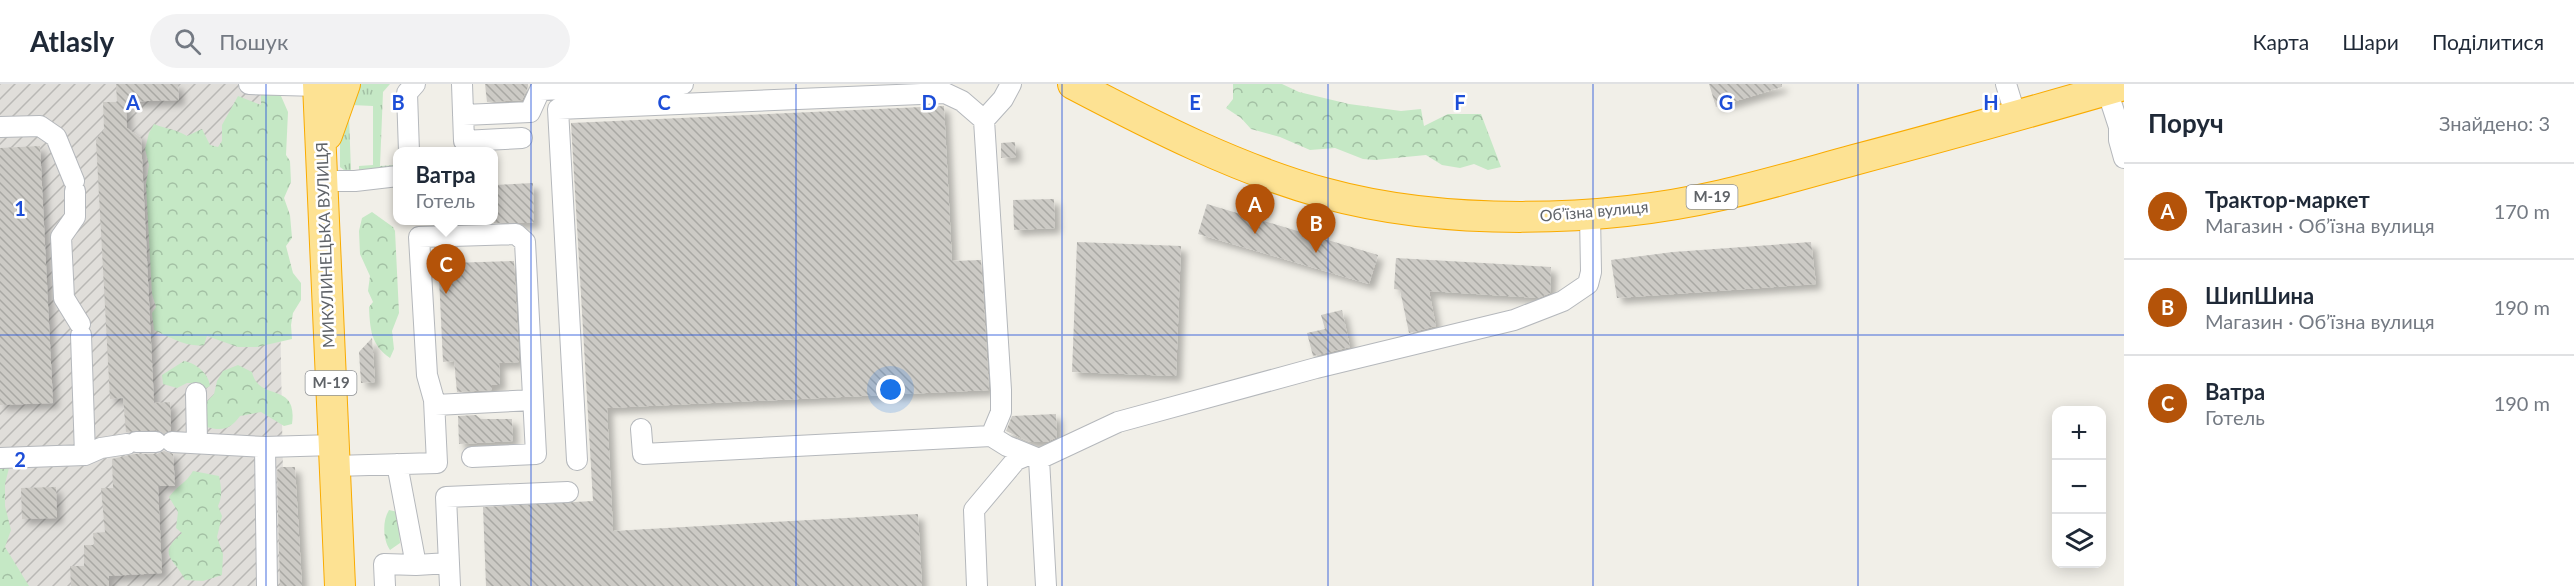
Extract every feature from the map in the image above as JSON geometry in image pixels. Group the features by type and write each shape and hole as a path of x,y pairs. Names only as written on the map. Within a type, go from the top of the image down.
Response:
{"highway":[{"name":"Обʼїзна вулиця","path":"1073,84 1139,119 1244,165 1324,193 1391,207 1466,215 1517,217 1590,214 1720,196 2016,117 2115,87"},
{"name":"МИКУЛИНЕЦЬКА ВУЛИЦЯ","path":"327,85 321,150 340,586"}],"lane":[{"path":"249,84 327,85"},
{"path":"409,147 406,93 415,84"},
{"path":"462,84 464,141 522,138"},
{"path":"463,115 530,112 540,90 683,84"},
{"path":"984,120 1003,99 1011,84"},
{"path":"2006,84 2016,117"},
{"path":"2115,87 2119,140 2124,158"},
{"path":"577,460 558,110 945,93 962,101 984,120 1001,390 1001,412 991,436"},
{"path":"0,127 40,126 56,137 75,186 75,217 61,237 64,298 81,329 85,455"},
{"path":"322,181 355,181 393,177"},
{"path":"977,586 974,510 1016,460 1034,457 1118,422 1316,368 1514,320 1563,301 1588,284 1591,272 1590,214"},
{"path":"0,458 85,455 101,448 131,443 197,442 265,447 397,464 437,463 435,405 427,375 419,237 516,234 525,242 536,454 472,457"},
{"path":"196,393 197,442"},
{"path":"435,405 533,400"},
{"path":"641,429 643,454 991,436 1007,446 1034,457"},
{"path":"265,447 267,586"},
{"path":"1034,457 1046,586"},
{"path":"397,464 416,565"},
{"path":"450,586 446,497 568,492"},
{"path":"385,586 384,564 449,563"}],"shaded area":[{"path":"0,84 276,84 285,586 0,586"}],"green space":[{"path":"355,84 390,84 383,92 380,166 393,165 393,172 359,174 359,166 373,165 373,106 352,105"},
{"path":"1233,84 1282,84 1299,92 1349,104 1401,111 1421,109 1424,126 1448,114 1481,114 1501,167 1488,170 1474,164 1460,168 1442,165 1426,155 1375,160 1363,159 1335,148 1310,150 1280,137 1251,129 1241,118 1226,108 1233,99"},
{"path":"274,89 281,96 288,112 286,155 290,161 291,182 284,198 290,215 292,238 286,246 293,273 301,283 301,300 293,313 291,325 292,339 257,347 238,347 207,336 204,345 198,346 179,341 154,330 152,313 156,307 152,294 146,184 149,165 145,149 149,133 154,124 187,136 202,129 210,145 218,147 222,141 222,125 238,96 261,105 261,93"},
{"path":"349,117 351,171 340,167 340,132"},
{"path":"372,212 393,227 395,231 399,313 392,331 394,349 390,358 379,348 373,336 369,307 373,302 368,291 370,276 360,254 359,231 362,218"},
{"path":"184,361 201,370 210,386 201,391 194,383 187,383 177,388 163,384 162,375"},
{"path":"238,365 252,372 262,387 284,396 292,410 292,424 284,426 261,412 240,416 229,427 217,429 206,427 203,406 214,394 217,381 223,371"},
{"path":"0,466 9,468 5,484 5,506 11,530 5,547 29,586 0,586"},
{"path":"193,471 219,476 221,487 218,506 222,516 217,537 223,554 222,575 203,581 185,580 172,561 169,552 174,540 182,533 176,528 178,512 169,497"},
{"path":"389,510 398,512 400,543 390,550 384,530"}],"building":[{"path":"116,84 178,84 179,100 117,102"},
{"path":"485,84 528,84 528,87 522,100 487,102"},
{"path":"1709,84 1782,84 1782,87 1716,107"},
{"path":"103,102 126,102 127,128 141,138 154,403 170,402 171,430 164,434 156,430 126,432 123,398 110,399 96,140 104,129"},
{"path":"944,106 952,261 981,260 989,390 607,408 613,531 918,514 922,586 486,586 483,507 593,501 571,123"},
{"path":"1015,142 1016,157 1001,158 1001,143"},
{"path":"40,146 53,403 0,405 0,148"},
{"path":"533,183 534,223 498,223 498,185"},
{"path":"1054,199 1055,228 1014,230 1013,200"},
{"path":"1207,204 1378,255 1369,284 1198,234"},
{"path":"1077,242 1181,246 1176,376 1072,372"},
{"path":"1811,242 1816,284 1617,298 1611,260 1673,252"},
{"path":"1396,258 1551,267 1550,293 1538,298 1429,291 1436,326 1409,333 1400,290 1394,289"},
{"path":"514,261 519,362 499,363 500,385 492,385 492,390 457,392 454,361 443,362 439,278 449,278 449,263"},
{"path":"1342,310 1350,347 1313,356 1307,333 1325,329 1321,315"},
{"path":"372,338 375,382 361,383 359,352"},
{"path":"1056,414 1057,437 1047,442 1030,442 1006,431 1012,416"},
{"path":"476,415 481,419 512,419 513,441 459,444 458,416"},
{"path":"164,451 173,454 175,486 158,486 162,573 109,576 109,586 71,586 70,566 84,566 84,545 94,545 93,533 105,532 101,488 113,488 112,459 134,454 157,454"},
{"path":"281,467 295,467 302,586 280,586 277,470"},
{"path":"56,487 57,518 22,519 21,488"}],"place":[{"name":"Трактор-маркет","path":"1255,234"},
{"name":"ШипШина","path":"1316,253"},
{"name":"Ватра","path":"446,294"}]}
